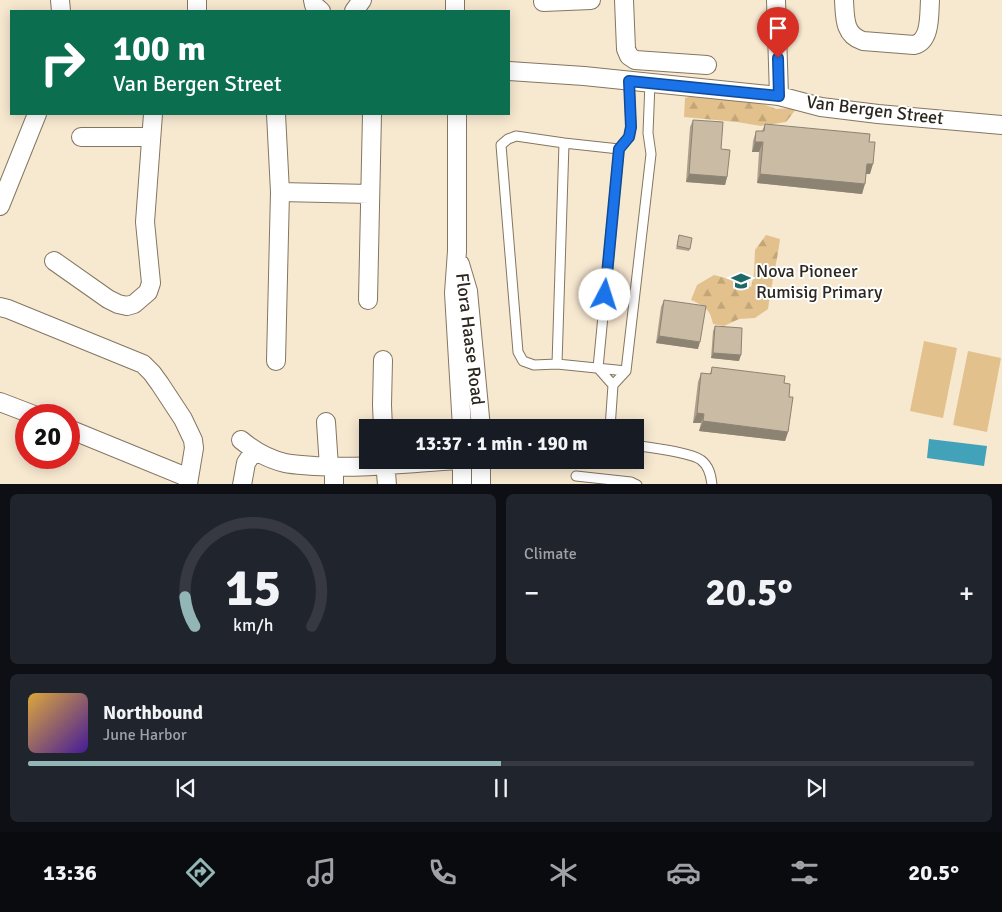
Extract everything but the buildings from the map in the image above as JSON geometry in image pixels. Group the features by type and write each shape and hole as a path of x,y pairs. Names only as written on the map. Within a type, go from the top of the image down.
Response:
{"street":[{"path":"313,0 314,5 320,10"},
{"path":"543,2 590,0"},
{"path":"624,0 626,49 629,56 635,60 707,65"},
{"path":"776,0 779,96"},
{"path":"844,0 847,26 852,36 856,39 917,45 924,39 927,32 930,0"},
{"name":"Van Bergen Street","path":"510,71 584,76 779,96 822,107 1002,125"},
{"path":"0,206 38,115"},
{"path":"54,261 118,304 127,306 134,304 148,292 151,284 151,273 145,222 153,115"},
{"path":"276,115 280,192 276,361"},
{"path":"368,300 372,115"},
{"name":"Flora Haase Road","path":"457,115 457,251 454,293 461,419"},
{"path":"81,137 151,137"},
{"path":"280,192 370,194"},
{"name":"Flora Haase Road","path":"457,251 468,291 480,419"},
{"path":"0,307 143,364 152,372 193,440 194,448 188,481 80,434"},
{"path":"383,360 383,419"},
{"path":"0,402 15,408"},
{"path":"326,422 334,484"},
{"path":"242,484 248,446 285,463 343,468 359,466"},
{"path":"386,469 387,484"},
{"path":"462,469 462,484"},
{"path":"481,469 481,484"}],"lane":[{"path":"614,385 598,368 619,149 629,137 631,127 629,81"},
{"path":"611,419 614,385 626,371 651,154 648,133 650,83"},
{"path":"619,149 564,144 516,136 508,139 502,145 518,352 522,361 534,365 557,364 626,371"},
{"path":"557,364 564,144"},
{"path":"644,446 691,454 700,458 710,473 712,484"},
{"path":"576,476 637,484"}],"green space":[{"path":"692,96 758,102 776,109 797,108 786,122 761,126 684,117 685,98"},
{"path":"766,235 780,239 768,309 755,318 739,319 724,326 713,324 706,309 691,300 697,285 714,275 751,287 754,274 755,250"},
{"path":"924,341 957,348 943,418 910,411"},
{"path":"968,351 1001,358 987,432 953,425"}],"water":[{"path":"929,439 987,446 984,466 927,458"}],"place":[{"name":"Nova Pioneer Rumisig Primary","path":"741,281"}],"route":[{"path":"605,295 619,149 629,137 631,127 629,81 779,96 778,58"}]}
